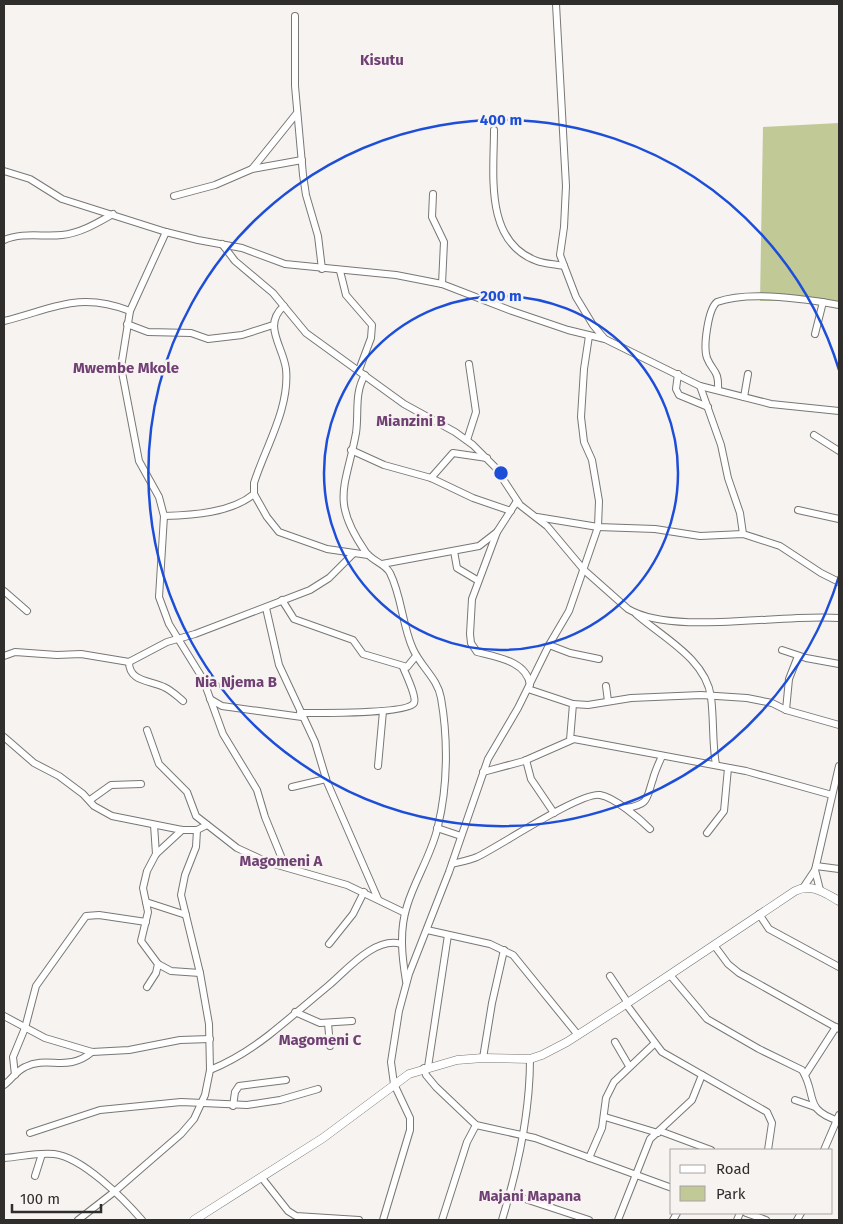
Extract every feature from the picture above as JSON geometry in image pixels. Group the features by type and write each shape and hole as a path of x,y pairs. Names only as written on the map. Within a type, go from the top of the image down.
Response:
{"main road":[{"path":"194,1220 323,1138 409,1074 457,1060 483,1058 530,1059 551,1051 627,1004 758,914 803,888 820,890 839,902"}],"street":[{"path":"556,4 566,186 564,227 559,250 576,297 604,339"},
{"path":"295,16 294,67 302,160 306,195 315,222 322,268"},
{"path":"252,169 297,113"},
{"path":"494,130 495,202 503,233 514,246 534,260 564,266"},
{"path":"174,196 221,183 252,169 302,160"},
{"path":"4,171 30,180 62,199 166,232 242,248 285,264 340,271 396,275 442,284 499,306 604,339 700,386 771,404 839,411"},
{"path":"433,194 432,217 444,242 442,284"},
{"path":"4,240 19,236 64,235 93,226 114,214"},
{"path":"166,232 130,311 121,367 140,461 159,497 164,516 159,597 162,611 177,639 203,679 223,734 257,790 265,817 284,866"},
{"path":"222,244 235,261 273,292 306,333 404,404 467,440 505,478 517,501 547,526 584,570 702,670 711,696 712,742 716,765"},
{"path":"340,271 346,295 372,325 371,338 359,370"},
{"path":"718,390 718,374 706,352 710,312 716,302 738,298 777,298 824,302 839,306"},
{"path":"4,321 64,303 100,302 130,311"},
{"path":"815,334 824,302"},
{"path":"284,306 275,315 273,325 286,370 284,390 280,412 254,483 254,494 267,517 279,532 315,546 353,554 368,555"},
{"path":"127,324 146,332 191,333 208,340 242,335 273,325"},
{"path":"383,1220 410,1130 410,1118 394,1084 392,1051 398,1011 406,985 452,864 492,749 529,687 549,645 569,611 598,527 599,501 592,460 584,442 581,417 590,336"},
{"path":"467,440 476,412 469,364"},
{"path":"365,374 358,390 356,431 342,491 343,502 350,522 368,555 382,564 390,574 416,656 437,687 446,728 438,828 405,913 401,944 406,985"},
{"path":"678,374 676,389 679,395 708,407"},
{"path":"744,397 748,374"},
{"path":"700,386 737,500 743,534"},
{"path":"814,434 839,451"},
{"path":"351,450 384,465 431,478 473,498 511,511"},
{"path":"431,478 453,453 487,458"},
{"path":"164,516 222,510 244,502 254,494"},
{"path":"517,501 497,532 478,580 471,605 470,634 473,648 477,652 520,666 528,677 529,687"},
{"path":"798,510 839,519"},
{"path":"535,516 598,527 655,529 700,536 743,534 780,546 820,573 839,582"},
{"path":"382,564 475,548 497,532"},
{"path":"454,551 457,568 478,580"},
{"path":"4,656 15,652 57,655 81,654 129,662 160,645 266,608 319,586 353,554"},
{"path":"4,590 27,611"},
{"path":"282,600 294,619 353,640 363,654 403,667 410,666 416,656"},
{"path":"266,608 278,665 315,742 326,779 379,899"},
{"path":"635,613 664,620 710,622 815,616 839,618"},
{"path":"549,645 570,653 599,659"},
{"path":"782,650 798,656 839,664"},
{"path":"786,710 789,679 798,656"},
{"path":"129,662 130,671 135,677 162,686 183,701"},
{"path":"210,699 222,706 301,715 409,708 415,701 414,694 403,667"},
{"path":"606,686 608,701"},
{"path":"529,687 573,704 588,705 631,698 711,696 769,702 786,710 839,725"},
{"path":"570,740 573,704"},
{"path":"378,766 384,711"},
{"path":"146,730 160,767 181,784 187,792 192,811 207,825 247,854 364,892 405,913"},
{"path":"4,737 34,763 59,776 90,800 94,806 112,816 182,830 197,830 207,825"},
{"path":"483,772 526,760 570,740 760,774 832,795"},
{"path":"626,808 643,804 648,798 652,779 662,756"},
{"path":"526,760 531,779 554,813"},
{"path":"803,888 815,868 839,766"},
{"path":"707,833 724,811 728,768"},
{"path":"292,787 326,779"},
{"path":"90,800 111,785 141,784"},
{"path":"452,864 475,858 554,813 598,795 626,808 650,829"},
{"path":"154,825 156,854"},
{"path":"438,828 461,836"},
{"path":"182,830 156,854 144,879 143,888 148,912 141,941 158,964 167,970 200,972"},
{"path":"78,1220 182,1134 194,1119 201,1103 210,1070 210,1039 200,972 182,903 182,887 196,847 197,830"},
{"path":"815,868 839,869"},
{"path":"815,868 820,890"},
{"path":"329,944 353,914 364,892"},
{"path":"146,902 186,915"},
{"path":"758,914 768,929 839,968"},
{"path":"15,1075 12,1057 25,1028 36,986 86,916 99,915 146,922"},
{"path":"427,930 490,944 504,950 520,962 540,990 578,1034"},
{"path":"448,935 426,1068 426,1075 436,1087 476,1125 523,1135 670,1187"},
{"path":"210,1070 233,1060 256,1044 357,959 387,943 401,944"},
{"path":"714,945 728,964 739,973 837,1028 804,1075"},
{"path":"483,1058 492,1003 504,950"},
{"path":"147,987 156,973 158,964"},
{"path":"670,975 707,1019 758,1049 798,1067 804,1075 815,1107 822,1115 838,1119 824,1149"},
{"path":"610,976 654,1044 672,1059 767,1112 772,1123 768,1149"},
{"path":"295,1012 315,1022 328,1024 352,1020"},
{"path":"4,1016 45,1038 92,1052 129,1050 180,1040 210,1039"},
{"path":"328,1024 330,1046"},
{"path":"615,1042 629,1066"},
{"path":"589,1158 605,1117 604,1106 614,1082 654,1044"},
{"path":"4,1085 25,1066 78,1062 92,1052"},
{"path":"502,1220 510,1194 530,1095 530,1059"},
{"path":"618,1220 647,1144 692,1100 702,1075"},
{"path":"233,1106 238,1086 286,1080"},
{"path":"30,1133 100,1110 150,1104 201,1103 233,1106 267,1103 318,1089"},
{"path":"795,1100 815,1107"},
{"path":"605,1117 659,1132 708,1149"},
{"path":"442,1220 467,1142 476,1125"},
{"path":"34,1176 42,1154"},
{"path":"4,1158 42,1154 65,1156 114,1192 142,1220"},
{"path":"262,1178 288,1211 298,1217 359,1220"},
{"path":"510,1194 589,1220"},
{"path":"749,1214 766,1220"}],"green space":[{"path":"839,123 839,301 760,301 763,127"}],"district":[{"name":"Kisutu","path":"382,60"},
{"name":"Mwembe Mkole","path":"126,368"},
{"name":"Mianzini B","path":"411,421"},
{"name":"Nia Njema B","path":"236,682"},
{"name":"Magomeni A","path":"281,861"},
{"name":"Magomeni C","path":"320,1040"},
{"name":"Majani Mapana","path":"530,1196"}]}
